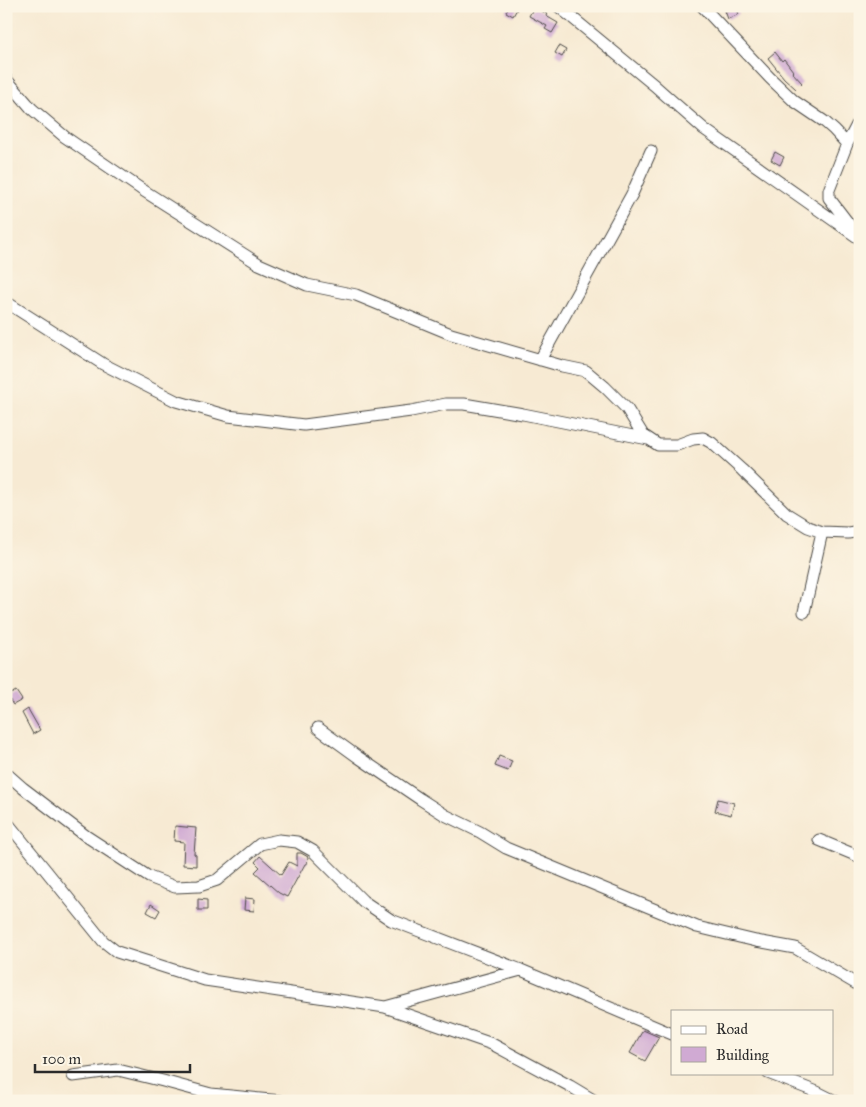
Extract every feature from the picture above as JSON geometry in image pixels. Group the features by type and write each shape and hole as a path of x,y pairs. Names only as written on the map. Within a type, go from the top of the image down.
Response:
{"street":[{"path":"558,6 704,129 860,239"},
{"path":"702,6 794,101 830,126 847,144"},
{"path":"6,79 32,109 65,136 141,188 259,264 307,285 356,295 451,334 540,360 586,371 627,409 643,435 658,445 677,445 703,438 712,443 742,470 786,514 808,527 822,532 848,533 860,530"},
{"path":"860,119 847,144 829,190 829,198 860,239"},
{"path":"540,360 632,194 651,151"},
{"path":"6,302 111,368 176,401 228,416 304,425 446,404 464,404 650,439"},
{"path":"804,612 822,532"},
{"path":"318,728 445,815 480,832 506,848 697,926 756,941 795,948 860,986"},
{"path":"6,773 86,836 149,877 175,887 199,886 217,880 260,844 279,840 297,842 313,851 363,901 391,920 521,970 671,1034"},
{"path":"6,821 103,940 117,952 205,980 386,1007 492,1044 595,1101"},
{"path":"819,840 860,857"},
{"path":"386,1007 521,970"},
{"path":"73,1076 118,1070 211,1094 280,1101"},
{"path":"771,1074 835,1101"}],"building":[{"path":"509,6 517,9 513,16 506,12"},
{"path":"534,7 558,23 552,33 545,29 547,26 529,16"},
{"path":"736,7 739,14 728,19 725,11"},
{"path":"559,46 566,50 562,57 555,53"},
{"path":"775,52 782,61 784,59 802,83 796,89 784,78 768,58"},
{"path":"775,152 784,157 780,165 771,160"},
{"path":"16,691 22,700 13,705 7,696"},
{"path":"28,709 40,730 33,734 22,713"},
{"path":"499,756 512,761 508,771 495,766"},
{"path":"718,799 734,803 731,815 715,811"},
{"path":"175,826 196,828 194,854 196,855 196,866 183,865 184,842 174,841"},
{"path":"297,853 308,857 307,864 305,864 287,897 279,893 255,872 260,867 255,862 260,856 281,875 289,862 297,866"},
{"path":"245,898 255,899 254,911 244,910"},
{"path":"198,899 207,900 207,910 198,910"},
{"path":"151,904 160,910 156,917 147,912"},
{"path":"643,1030 659,1037 645,1061 630,1053"}]}
